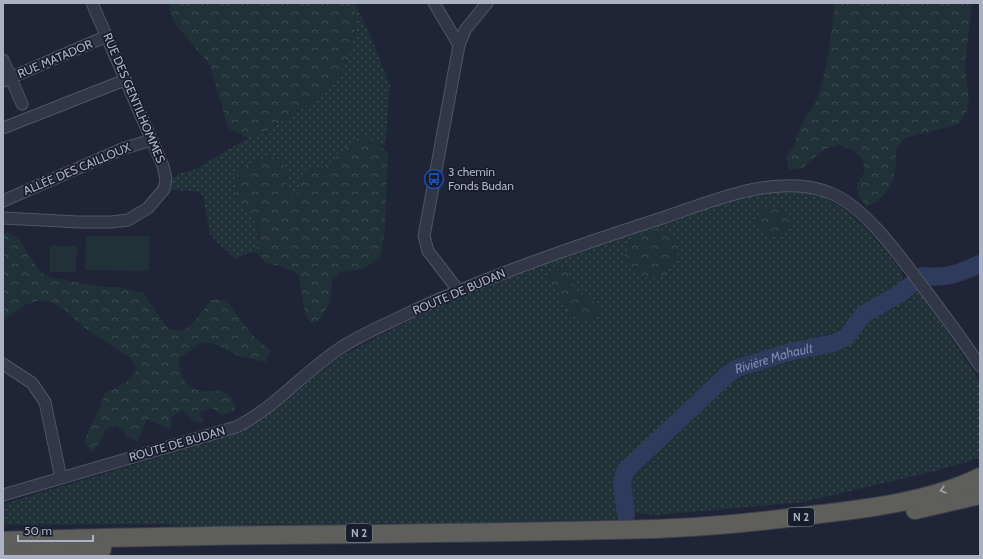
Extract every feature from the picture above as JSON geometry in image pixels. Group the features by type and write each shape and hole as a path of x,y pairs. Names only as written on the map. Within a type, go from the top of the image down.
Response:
{"highway":[{"name":"N 2","path":"3,556 102,543 673,528 719,525 834,513 879,506 917,498 980,477"},
{"name":"N 2","path":"3,541 102,543 618,538 714,531 886,514 980,495"},
{"path":"3,531 82,533 102,543"},
{"path":"69,556 102,543"}],"street":[{"name":"RUE DES GENTILHOMMES","path":"3,218 111,222 128,220 139,215 159,197 164,189 166,179 163,166 92,3"},
{"path":"434,3 459,45"},
{"path":"458,290 428,251 424,236 459,45 465,30 487,3"},
{"name":"RUE MATADOR","path":"7,80 107,36"},
{"path":"3,60 7,80 22,104"},
{"path":"3,128 125,80"},
{"name":"ALLÉE DES CAILLOUX","path":"3,201 122,149 151,140"},
{"name":"ROUTE DE BUDAN","path":"3,494 242,424 268,408 314,367 347,344 458,290 580,245 714,201 759,189 782,186 806,187 831,193 852,207 870,223 912,273 980,366"},
{"path":"3,364 32,383 45,402 61,478"}],"green space":[{"path":"169,3 355,3 355,34 347,64 320,97 264,133 248,138 228,128 210,65 175,24 170,12"},
{"path":"355,3 390,85 385,147 375,139 338,154 333,161 317,170 308,169 303,174 296,197 287,189 286,168 271,157 254,160 237,174 235,199 255,222 258,242 256,252 244,254 236,259 210,234 203,195 195,191 164,189 178,174 196,169 248,138 264,133 320,97 355,34"},
{"path":"835,3 971,3 972,6 965,68 969,98 967,111 959,124 905,138 896,149 896,168 892,183 883,196 867,207 859,197 857,185 865,171 862,158 851,149 839,145 825,149 802,168 789,170 786,157 793,147 803,121 817,100 827,63"},
{"path":"364,137 375,139 388,154 385,227 381,256 371,264 362,268 340,272 332,281 330,302 321,319 312,324 306,317 298,274 281,266 266,263 256,252 260,236 258,225 235,199 237,174 254,160 274,157 281,160 286,168 287,189 296,197 302,174 308,169 317,170 333,161 338,154 353,140"},
{"path":"775,190 800,191 815,194 841,207 874,237 902,271 902,280 886,293 868,302 836,332 750,356 730,364 696,392 625,463 621,469 616,482 617,517 614,520 312,526 180,526 163,524 3,525 3,504 153,459 241,430 264,418 339,357 452,298 567,255 693,211"},
{"path":"772,206 783,209 790,214 791,225 785,234 766,237 759,229 756,222 760,210"},
{"path":"658,229 668,232 679,241 679,251 673,264 663,276 645,278 632,272 623,262 625,254 634,239 644,233"},
{"path":"7,232 18,238 40,272 53,278 104,287 118,287 143,293 169,330 186,329 194,322 211,300 225,300 257,340 271,350 266,362 239,356 215,344 203,342 179,358 182,376 190,387 196,390 221,390 232,398 235,410 222,415 212,408 200,412 204,424 192,420 183,410 171,417 171,430 147,419 137,442 126,435 117,425 105,430 100,442 91,453 85,441 89,429 101,406 105,393 130,380 137,369 130,358 82,326 65,310 52,302 40,300 25,305 3,321 3,235"},
{"path":"86,236 149,236 149,271 85,270"},
{"path":"50,246 77,246 76,272 50,272"},
{"path":"559,269 566,269 575,289 597,304 600,309 593,318 583,322 569,314 558,292 548,282 549,274"},
{"path":"918,291 922,293 980,382 980,458 935,471 803,502 657,515 635,513 629,491 630,478 636,468 662,440 697,409 739,379 845,345 851,341 880,311 908,298"}],"waterway":[{"name":"Rivière Mahault","path":"626,515 622,482 625,471 728,374 738,368 790,352 834,343 846,337 864,314 899,294 923,276 945,276 980,264"}],"place":[{"name":"3 chemin Fonds Budan","path":"434,179"}]}
